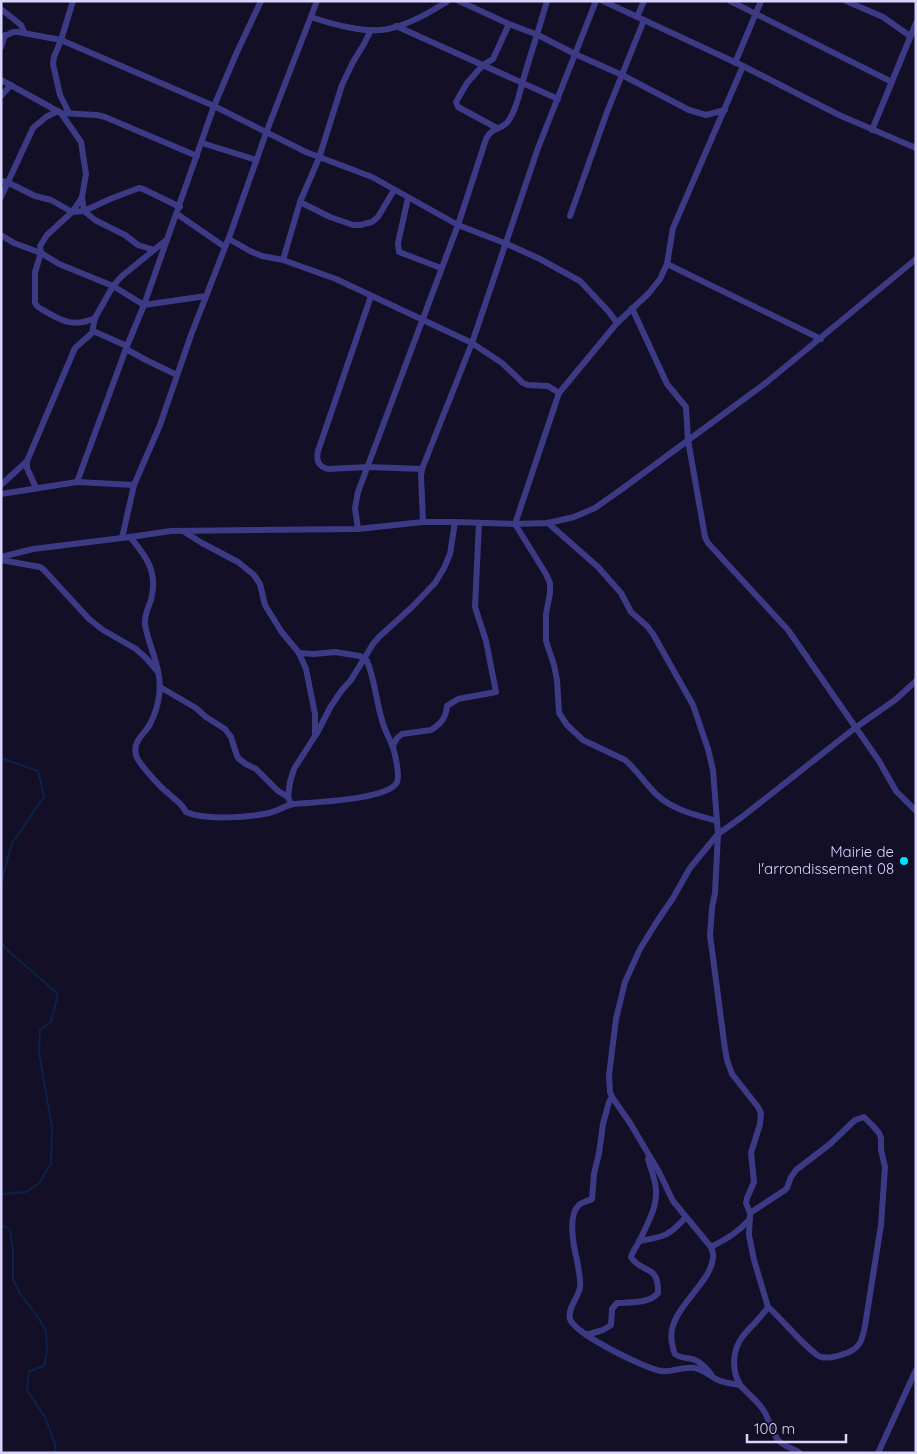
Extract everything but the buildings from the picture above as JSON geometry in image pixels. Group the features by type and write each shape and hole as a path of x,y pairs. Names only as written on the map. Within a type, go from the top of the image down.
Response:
{"street":[{"path":"69,113 60,95 53,64 73,1"},
{"path":"77,482 166,240 179,210 214,106 261,1"},
{"path":"122,538 134,485 160,425 206,296 226,248 256,160 317,1"},
{"path":"311,17 332,24 371,30 387,30 418,19 448,1"},
{"path":"459,1 538,35 699,114 706,115 725,110"},
{"path":"358,528 355,508 356,501 396,388 458,225 488,134 509,121 520,94 546,1"},
{"path":"423,522 422,469 472,343 538,148 596,1"},
{"path":"603,1 743,66 839,115 916,148"},
{"path":"637,17 644,1"},
{"path":"730,1 892,82"},
{"path":"735,63 757,15 761,1"},
{"path":"846,1 883,17 910,36"},
{"path":"1,9 21,25 24,32"},
{"path":"570,216 607,112 644,20"},
{"path":"872,130 916,23"},
{"path":"497,128 456,105 457,99 467,83 483,65 492,59 509,24"},
{"path":"396,26 558,99"},
{"path":"284,260 300,202 319,158 342,85 352,62 371,30"},
{"path":"1,47 3,37 12,32 24,32 62,40 214,106 319,158 372,177 458,225 540,259 580,281 609,312 616,323"},
{"path":"515,524 559,393 616,323 649,293 660,278 666,264 673,228 743,66"},
{"path":"1,80 60,112 105,117 197,156"},
{"path":"1,96 11,85"},
{"path":"1,197 4,182 33,128 46,117 60,112"},
{"path":"60,112 80,139 82,145 82,155 86,170 82,197 84,210 96,220 125,235 138,245 154,250"},
{"path":"202,143 256,160"},
{"path":"4,182 35,196 51,200 72,212 84,210 139,188 143,189 179,210 226,248"},
{"path":"300,202 353,226 372,222 378,217 394,190"},
{"path":"82,197 72,212 47,235 40,246 41,253 35,272 34,297 36,306 62,321 82,323 95,318"},
{"path":"408,198 398,243 399,252 441,268"},
{"path":"1,235 14,243 41,253 59,264 113,286 144,304 206,296"},
{"path":"229,238 262,256 284,260 320,272 472,343 502,364 523,383 548,386 559,393"},
{"path":"36,488 27,468 27,462 75,348 93,331 95,318 113,286 122,276 166,240"},
{"path":"1,559 33,549 171,530 358,528 423,522 548,523 574,517 595,508 767,382 916,260"},
{"path":"666,264 821,338"},
{"path":"371,296 318,451 318,464 328,469 368,467 422,469"},
{"path":"632,308 667,384 686,407 688,440 705,537 708,543 788,630 879,761 896,791 916,811"},
{"path":"93,331 177,375"},
{"path":"1,485 27,462"},
{"path":"1,494 77,482 134,485"},
{"path":"291,804 288,797 294,768 315,736 331,706 351,680 379,637 436,583 450,554 455,522"},
{"path":"392,746 402,734 434,728 446,716 448,706 457,700 496,692 486,641 475,607 479,523"},
{"path":"548,523 598,567 621,593 631,612 647,626 696,711 713,770 718,834 715,893 710,934 726,1055 732,1074 758,1107 761,1118 751,1153 754,1178 746,1202 750,1216 750,1243 768,1307 820,1357 831,1358 852,1351 861,1343 882,1218 885,1167 880,1150 881,1138 879,1133 864,1117 855,1120 830,1144 794,1172 787,1188 750,1216 739,1231 711,1247"},
{"path":"515,524 550,583 546,614 546,641 557,680 558,708 561,717 583,740 625,760 667,802 689,813 717,821"},
{"path":"182,531 238,562 254,574 260,584 262,598 268,609 299,653 306,669 313,699 315,736"},
{"path":"130,537 145,556 151,570 152,592 145,625 159,673 160,687 159,698 151,722 137,742 136,755 142,765 165,791 180,802 186,812 220,818 269,813 291,804 343,800 385,792 395,785 398,776 392,746 381,720 370,667 365,658 335,652 299,653"},
{"path":"1,559 44,570 89,619 136,649 159,673"},
{"path":"710,1374 698,1361 676,1355 670,1333 681,1311 711,1266 714,1256 711,1247 673,1201 659,1172 610,1092 609,1075 616,1019 625,982 640,949 690,868 718,834 855,728 895,700 916,681"},
{"path":"160,687 196,708 206,717 226,729 231,736 236,756 256,769 278,791 288,797"},
{"path":"612,1098 609,1102 603,1124 595,1166 592,1199 576,1207 573,1216 572,1228 580,1275 580,1287 576,1301 570,1311 570,1318 574,1325 586,1335 625,1358 662,1372 681,1368 697,1369 726,1383 740,1385"},
{"path":"586,1335 603,1330 611,1325 612,1309 617,1303 644,1301 654,1298 658,1293 657,1278 652,1272 634,1262 631,1257 651,1216 656,1193 646,1151"},
{"path":"640,1241 666,1235 674,1230 686,1217"},
{"path":"768,1307 759,1320 743,1336 735,1354 735,1376 740,1385 766,1413 775,1438 800,1453"},
{"path":"878,1453 916,1370"}],"waterway":[{"path":"1,758 38,771 44,797 12,843 1,888"},
{"path":"1,940 5,948 58,994 51,1022 40,1030 39,1052 52,1128 51,1164 39,1183 26,1192 3,1194 1,1197"},
{"path":"1,1224 10,1230 13,1251 13,1279 20,1294 36,1314 46,1331 47,1351 44,1366 29,1371 27,1390 45,1417 55,1444 55,1453"}],"place":[{"name":"Mairie de l'arrondissement 08","path":"904,861"}]}
